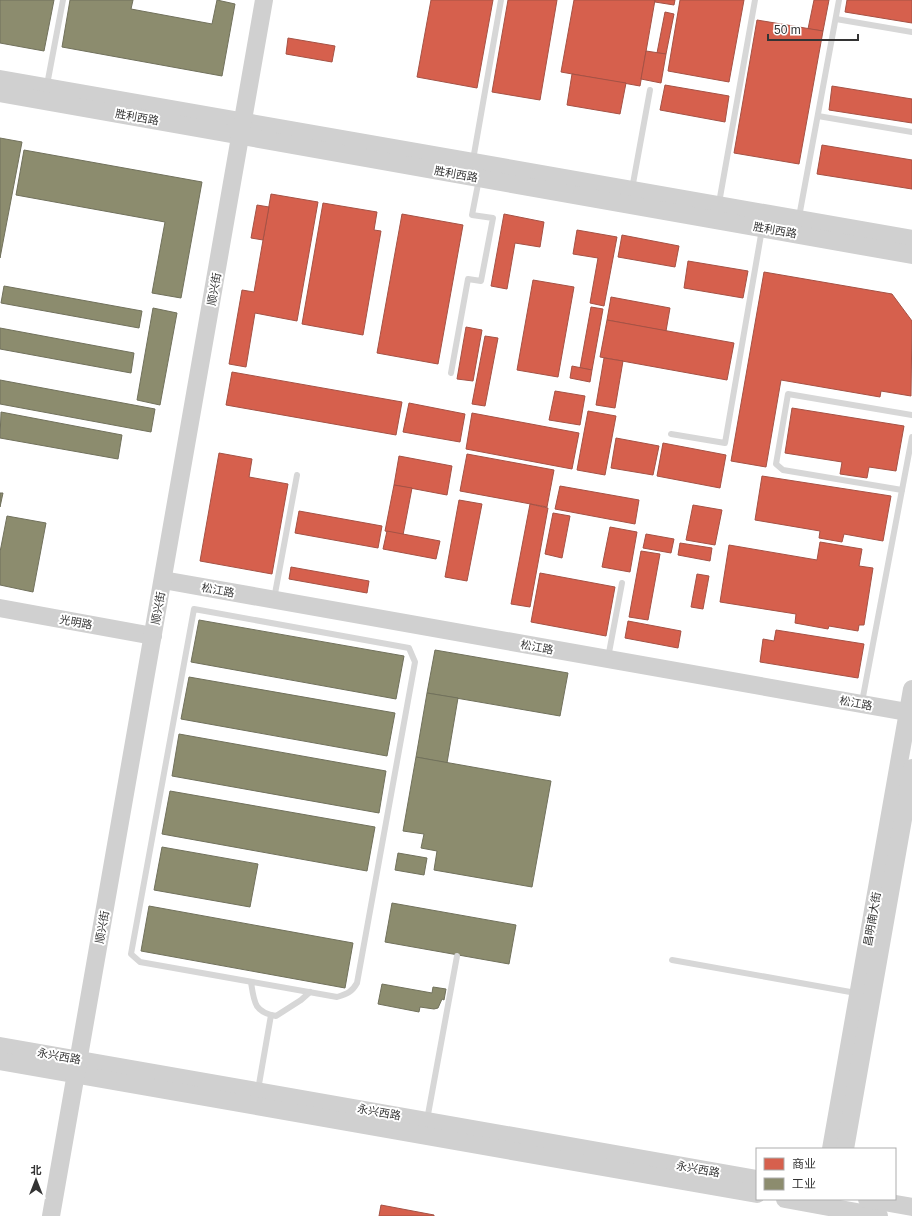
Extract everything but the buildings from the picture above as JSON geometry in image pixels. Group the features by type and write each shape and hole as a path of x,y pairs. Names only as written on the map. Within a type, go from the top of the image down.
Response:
{"main road":[{"name":"顺兴街","path":"51,1216 264,0"},
{"name":"胜利西路","path":"0,79 46,87 242,129"},
{"name":"胜利西路","path":"0,93 242,129 476,170 762,227 912,255"},
{"name":"胜利西路","path":"476,170 632,190 912,239"},
{"name":"松江路","path":"163,580 608,660 910,712"},
{"name":"光明路","path":"0,608 153,636"},
{"name":"昌明南大街","path":"831,1148 910,712 912,689"},
{"name":"昌明南大街","path":"845,1148 912,768"},
{"name":"永兴西路","path":"0,1046 77,1067 756,1194"},
{"name":"永兴西路","path":"0,1061 77,1067 258,1091 756,1179"},
{"path":"790,1200 880,1216"},
{"path":"873,1200 912,1207"}],"lane":[{"path":"46,87 63,0"},
{"path":"451,373 468,279 481,281 492,218 472,215 476,170 501,0"},
{"path":"718,206 755,0"},
{"path":"799,220 839,0"},
{"path":"836,19 912,32"},
{"path":"632,190 650,90"},
{"path":"818,116 912,132"},
{"path":"671,434 725,443 762,227"},
{"path":"902,490 783,470 776,464 788,394 912,415"},
{"path":"861,704 912,437"},
{"path":"274,600 297,474"},
{"path":"608,660 622,583"},
{"path":"194,609 409,648 415,662 357,983 352,991 337,997 310,992 140,962 132,954 194,609"},
{"path":"427,1121 457,956"},
{"path":"672,960 858,993"},
{"path":"251,982 257,1007 265,1014 276,1016 290,1008 310,992"},
{"path":"258,1091 271,1015"}]}
